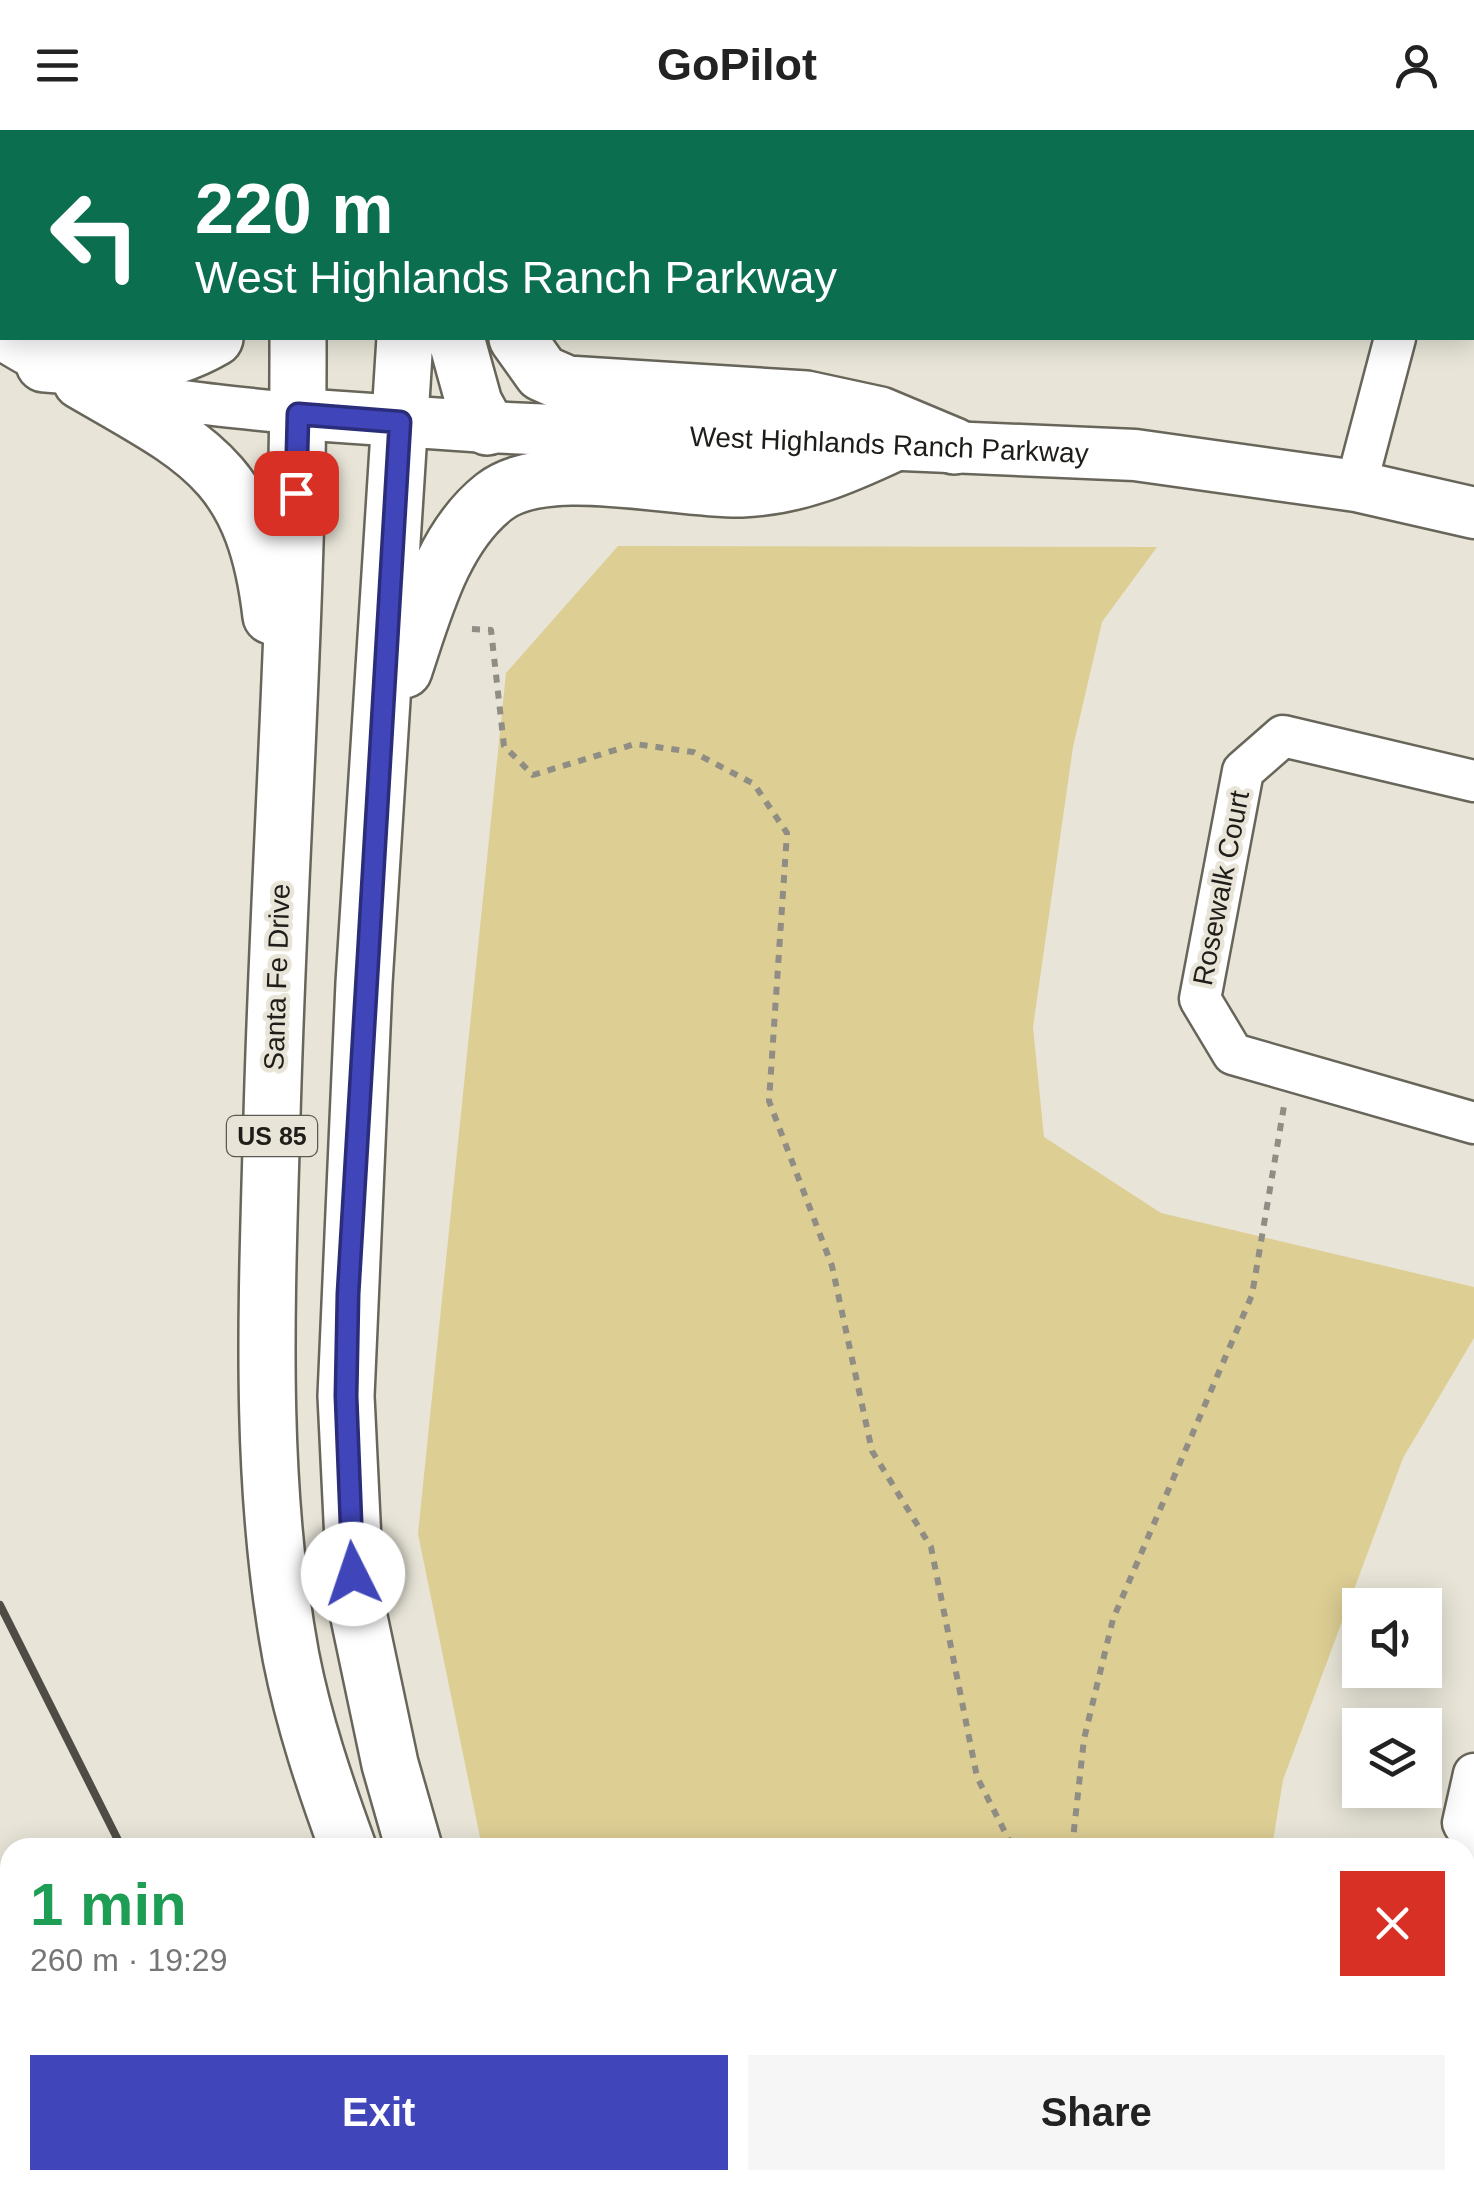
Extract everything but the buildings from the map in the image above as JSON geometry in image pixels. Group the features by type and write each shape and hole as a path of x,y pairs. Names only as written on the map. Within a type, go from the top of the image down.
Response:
{"highway":[{"path":"42,361 98,369 157,364 211,340"},
{"name":"Santa Fe Drive","path":"298,340 288,748 268,1244 269,1470 291,1656 315,1758 344,1838"},
{"name":"US 85","path":"405,340 348,1294 349,1515 356,1604 372,1688 411,1838"},
{"path":"457,340 474,403 487,427"},
{"path":"518,340 542,372 567,384 806,399 880,415 954,446"},
{"path":"42,361 183,440 224,476 243,506 266,576 288,748"},
{"path":"382,734 448,556 463,527 497,494 528,482 560,479 744,489 828,474 894,443"}],"main road":[{"name":"West Highlands Ranch Parkway","path":"298,414 487,427 1135,455 1356,486 1474,512"}],"street":[{"path":"1356,486 1394,340"},
{"path":"42,361 139,395 298,414"},
{"name":"Rosewalk Court","path":"1474,781 1283,736 1243,771 1200,999 1233,1054 1474,1124"},
{"path":"1472,1838 1463,1824 1474,1774"}],"path":[{"path":"472,629 491,630 504,746 534,775 634,744 693,752 754,784 788,834 769,1101 832,1266 872,1451 932,1547 977,1777 1008,1838"},
{"path":"1073,1838 1084,1739 1113,1619 1252,1296 1290,1070"}],"shaded area":[{"path":"618,546 1157,547 1102,622 1073,747 1033,1027 1044,1137 1161,1213 1474,1287 1474,1338 1403,1458 1355,1588 1342,1588 1342,1622 1283,1780 1273,1838 480,1838 418,1534 506,673"}],"railway":[{"path":"0,1605 117,1838"}],"route":[{"path":"296,493 298,414 400,422 348,1294 346,1396 353,1574"}]}
